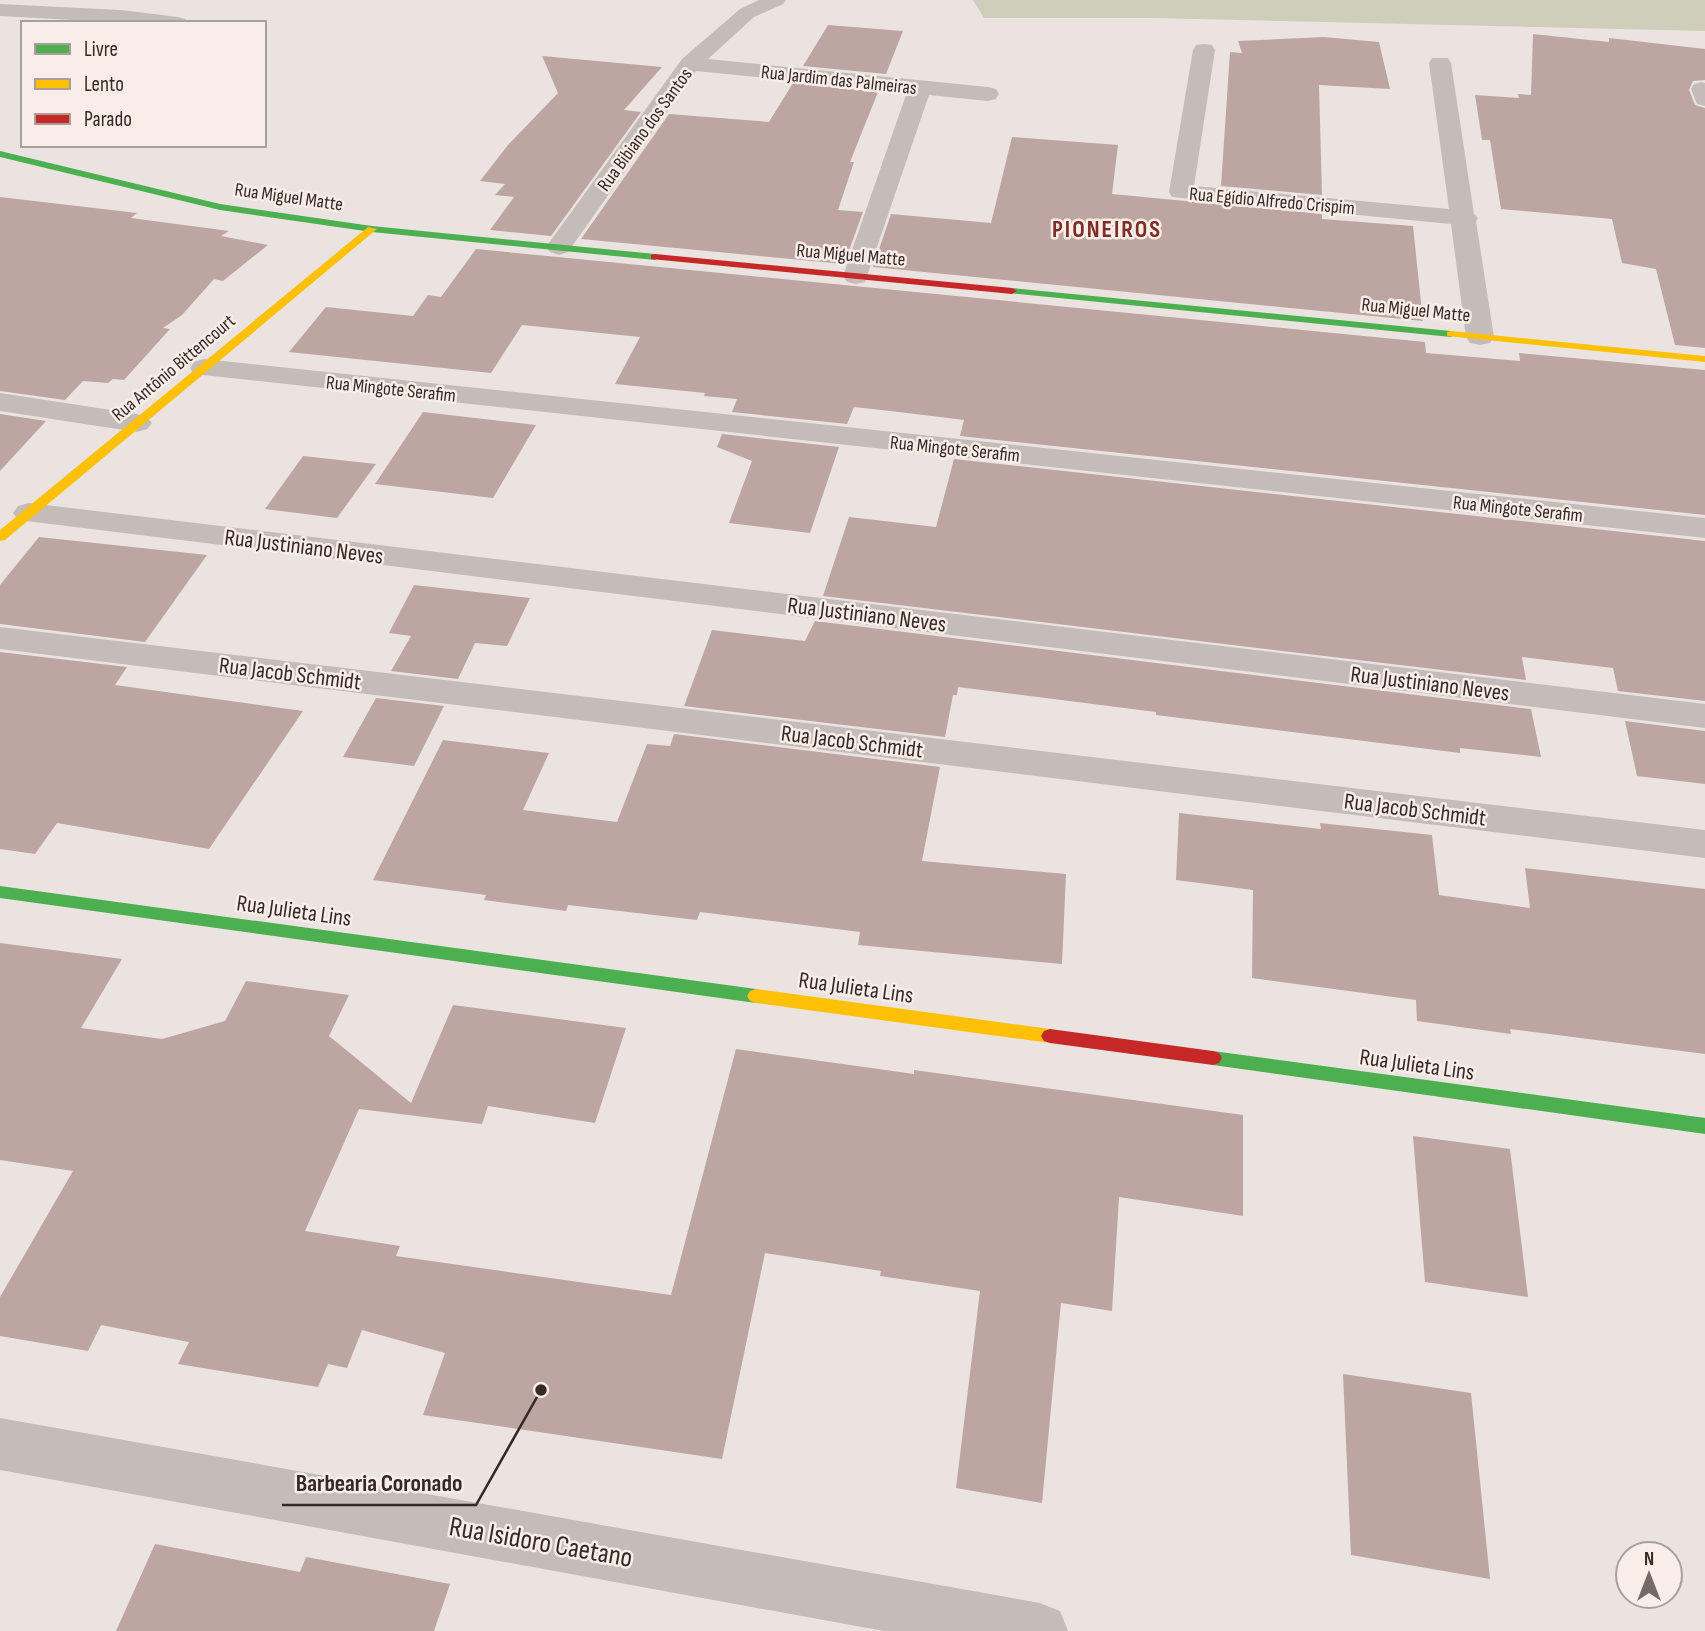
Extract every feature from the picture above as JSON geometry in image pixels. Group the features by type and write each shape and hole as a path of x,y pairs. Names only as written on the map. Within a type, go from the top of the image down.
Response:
{"main road":[{"name":"Rua Miguel Matte","path":"0,154 220,207 372,229 1705,359"},
{"name":"Rua Antônio Bittencourt","path":"0,537 372,229"},
{"name":"Rua Julieta Lins","path":"0,892 1705,1126"}],"street":[{"name":"Rua Bibiano dos Santos","path":"559,247 690,64 747,13 776,0"},
{"path":"0,10 121,16 162,21"},
{"name":"Rua Egídio Alfredo Crispim","path":"1204,50 1181,192 1465,218"},
{"path":"1440,63 1465,218 1480,337"},
{"name":"Rua Jardim das Palmeiras","path":"690,64 988,94"},
{"path":"856,276 920,87"},
{"name":"Rua Mingote Serafim","path":"204,368 1705,528"},
{"path":"0,402 137,423"},
{"name":"Rua Justiniano Neves","path":"29,513 1705,716"},
{"name":"Rua Jacob Schmidt","path":"0,638 1705,844"},
{"name":"Rua Isidoro Caetano","path":"0,1444 1040,1631"}],"green space":[{"path":"973,0 1705,0 1705,31 1152,18 984,18"}],"building":[{"path":"828,25 903,31 886,74 803,66"},
{"path":"1533,34 1609,42 1609,38 1705,49 1705,80 1693,81 1689,90 1695,105 1705,108 1705,348 1675,345 1656,269 1622,263 1612,219 1501,209 1490,140 1482,140 1475,95 1519,98 1518,94 1531,95"},
{"path":"1324,37 1379,42 1390,89 1319,85 1322,195 1221,186 1230,52 1242,53 1238,41"},
{"path":"542,56 662,67 624,110 641,112 551,236 490,230 514,197 495,195 505,184 480,181 508,145 558,93"},
{"path":"793,83 878,92 850,162 854,162 838,210 863,212 844,264 581,239 669,114 769,122"},
{"path":"1012,137 1118,145 1112,194 1322,214 1322,219 1413,226 1423,321 873,267 891,214 991,223"},
{"path":"0,197 137,213 131,218 229,231 221,236 268,245 223,281 214,279 182,315 163,328 170,329 124,380 113,379 108,383 83,381 65,400 0,391"},
{"path":"476,249 1425,342 1426,353 1520,361 1519,353 1705,370 1705,515 960,436 964,420 854,407 847,424 732,412 737,399 615,384 640,337 522,325 491,373 289,352 326,307 413,316 428,295 441,297"},
{"path":"423,412 536,425 493,498 375,484"},
{"path":"0,414 46,421 0,471"},
{"path":"722,434 839,447 810,533 729,523 752,461 717,447"},
{"path":"303,456 376,464 337,518 265,509"},
{"path":"954,459 1705,541 1705,701 1618,691 1613,668 1522,657 1526,680 823,596 849,517 936,527"},
{"path":"39,537 207,555 145,642 0,624 0,585"},
{"path":"414,585 530,598 507,646 475,643 458,679 391,671 411,636 389,633"},
{"path":"815,621 1531,709 1541,757 1460,748 1460,753 958,687 957,695 953,695 945,737 684,706 712,630 805,641"},
{"path":"0,652 127,667 115,685 303,711 209,849 57,823 35,854 0,849"},
{"path":"376,698 444,706 414,766 343,757"},
{"path":"1625,721 1705,731 1705,784 1637,776"},
{"path":"674,734 940,767 922,861 1066,874 1062,964 858,945 860,932 700,912 697,920 568,905 566,911 484,900 486,895 373,880 443,740 549,753 523,810 617,822 647,744 670,746"},
{"path":"1179,813 1321,829 1320,823 1432,835 1439,895 1530,908 1525,868 1705,889 1705,1054 1510,1029 1511,1034 1417,1021 1416,1000 1252,978 1253,890 1176,880"},
{"path":"0,943 122,959 81,1028 162,1039 225,1021 246,981 349,995 329,1036 411,1103 453,1005 626,1028 595,1123 488,1106 482,1124 359,1109 305,1231 400,1246 396,1256 671,1295 736,1049 914,1074 914,1070 1243,1115 1243,1216 1119,1197 1112,1311 1061,1303 1042,1503 956,1488 980,1291 880,1276 881,1271 765,1253 722,1459 423,1415 445,1353 362,1330 347,1368 328,1364 318,1387 178,1364 189,1342 101,1325 88,1351 0,1336 0,1297 73,1171 0,1160"},
{"path":"1413,1136 1510,1149 1528,1297 1425,1282"},
{"path":"1343,1374 1471,1393 1490,1579 1351,1555"},
{"path":"155,1544 300,1572 306,1557 450,1584 434,1631 116,1631"}],"traffic: fast":[{"path":"0,154 220,207 372,229 655,257"},
{"path":"1012,291 1451,334"},
{"path":"0,892 756,996"},
{"path":"1213,1058 1705,1126"}],"traffic: slow":[{"path":"0,537 372,229"},
{"path":"1451,334 1705,359"},
{"path":"756,996 1050,1036"}],"traffic: jam":[{"path":"655,257 1012,291"},
{"path":"1050,1036 1213,1058"}],"place":[{"name":"Barbearia Coronado","path":"541,1390"}],"district":[{"name":"PIONEIROS","path":"1107,229"}]}
